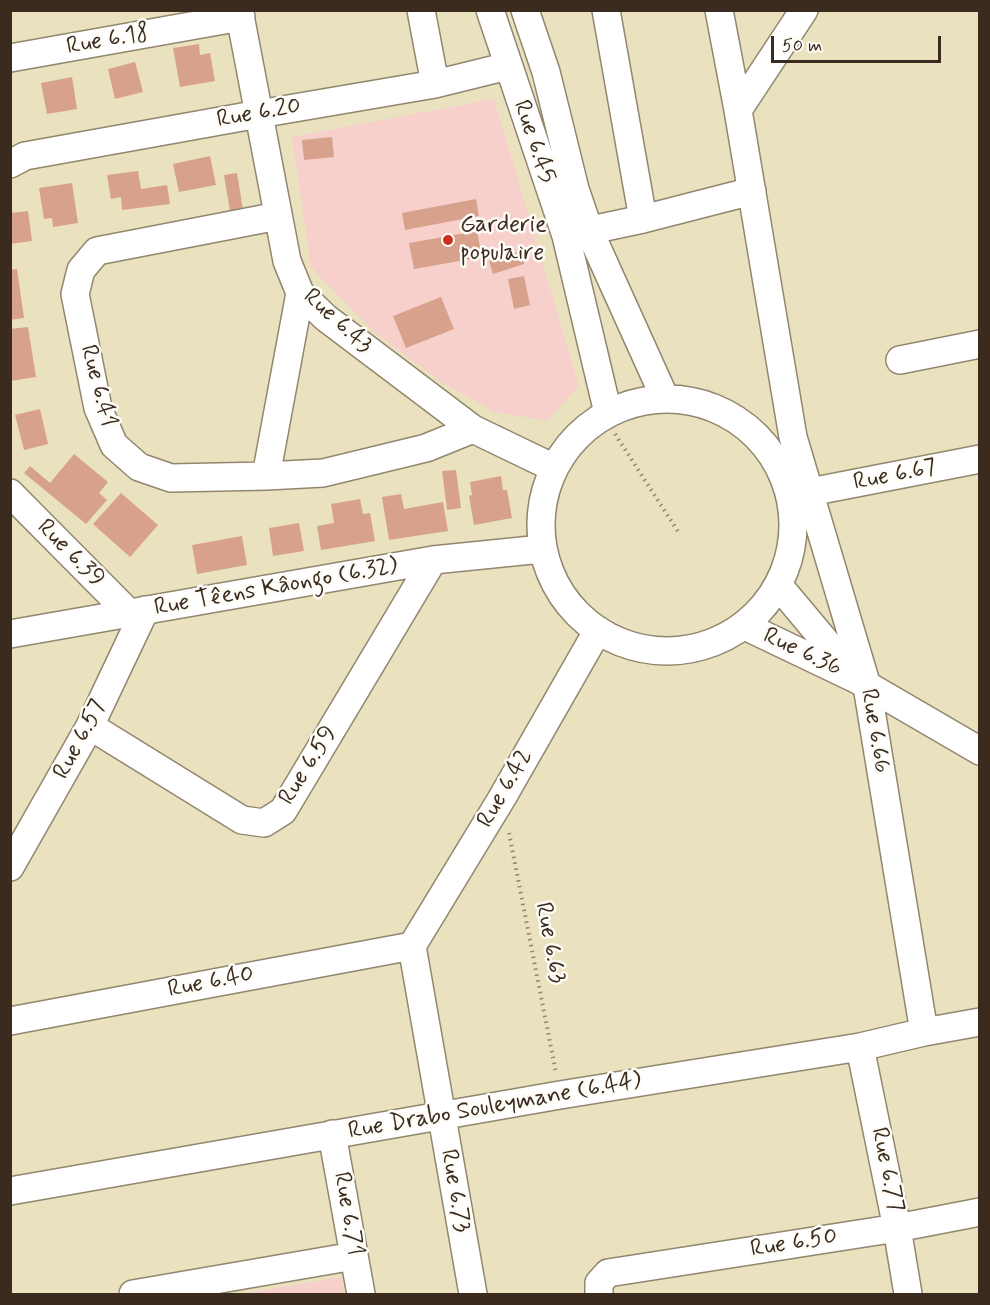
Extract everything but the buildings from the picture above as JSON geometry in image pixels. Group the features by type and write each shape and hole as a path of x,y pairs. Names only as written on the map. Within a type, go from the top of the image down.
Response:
{"street":[{"path":"421,10 435,84"},
{"name":"Rue 6.45","path":"490,10 505,58 578,233 664,396"},
{"path":"606,10 643,219"},
{"name":"Rue 6.66","path":"719,10 793,437 862,683 924,1032"},
{"path":"738,110 804,10"},
{"name":"Rue 6.18","path":"10,58 240,14"},
{"name":"Rue 6.43","path":"240,14 287,261 300,293 326,318 473,429 554,468"},
{"name":"Rue 6.20","path":"10,164 25,156 435,84 505,58 530,23"},
{"name":"Rue 6.45","path":"530,23 546,72 575,189 578,233 606,414"},
{"path":"578,233 752,191"},
{"name":"Rue 6.41","path":"278,216 98,251 81,270 75,294 98,408 114,446 139,467 171,478 266,476 323,472 426,447 473,429"},
{"path":"266,476 300,293"},
{"path":"900,360 980,344"},
{"path":"664,396 696,402 738,420 771,452 783,474 791,497 794,530 788,563 779,586 745,626 718,640 678,651 636,647 598,630 572,609 553,581 542,549 542,507 554,468 575,438 606,414 664,396"},
{"name":"Rue 6.67","path":"810,492 980,459"},
{"name":"Rue 6.39","path":"10,493 137,612"},
{"name":"Rue Têens Kâongo (6.32)","path":"10,634 433,560 542,549"},
{"name":"Rue 6.59","path":"90,726 242,820 264,823 283,811 433,560"},
{"name":"Rue 6.36","path":"779,586 862,683"},
{"name":"Rue 6.57","path":"10,867 90,726 137,612"},
{"name":"Rue 6.36","path":"745,626 862,683 980,751"},
{"name":"Rue 6.42","path":"412,946 502,798 598,630"},
{"name":"Rue 6.40","path":"10,1021 412,946"},
{"name":"Rue 6.73","path":"412,946 473,1294"},
{"name":"Rue Drabo Souleymane (6.44)","path":"10,1191 560,1095 860,1047 980,1022"},
{"name":"Rue 6.77","path":"860,1047 908,1294"},
{"name":"Rue 6.71","path":"332,1134 361,1294"},
{"name":"Rue 6.50","path":"604,1284 980,1212"},
{"path":"134,1294 354,1256"}],"path":[{"path":"606,414 679,533"},
{"name":"Rue 6.63","path":"502,798 560,1095"}],"shaded area":[{"path":"494,99 579,386 547,421 495,412 441,382 375,333 311,267 292,137"},
{"path":"342,1277 345,1294 240,1294"}],"place":[{"name":"Garderie populaire","path":"448,240"}]}
